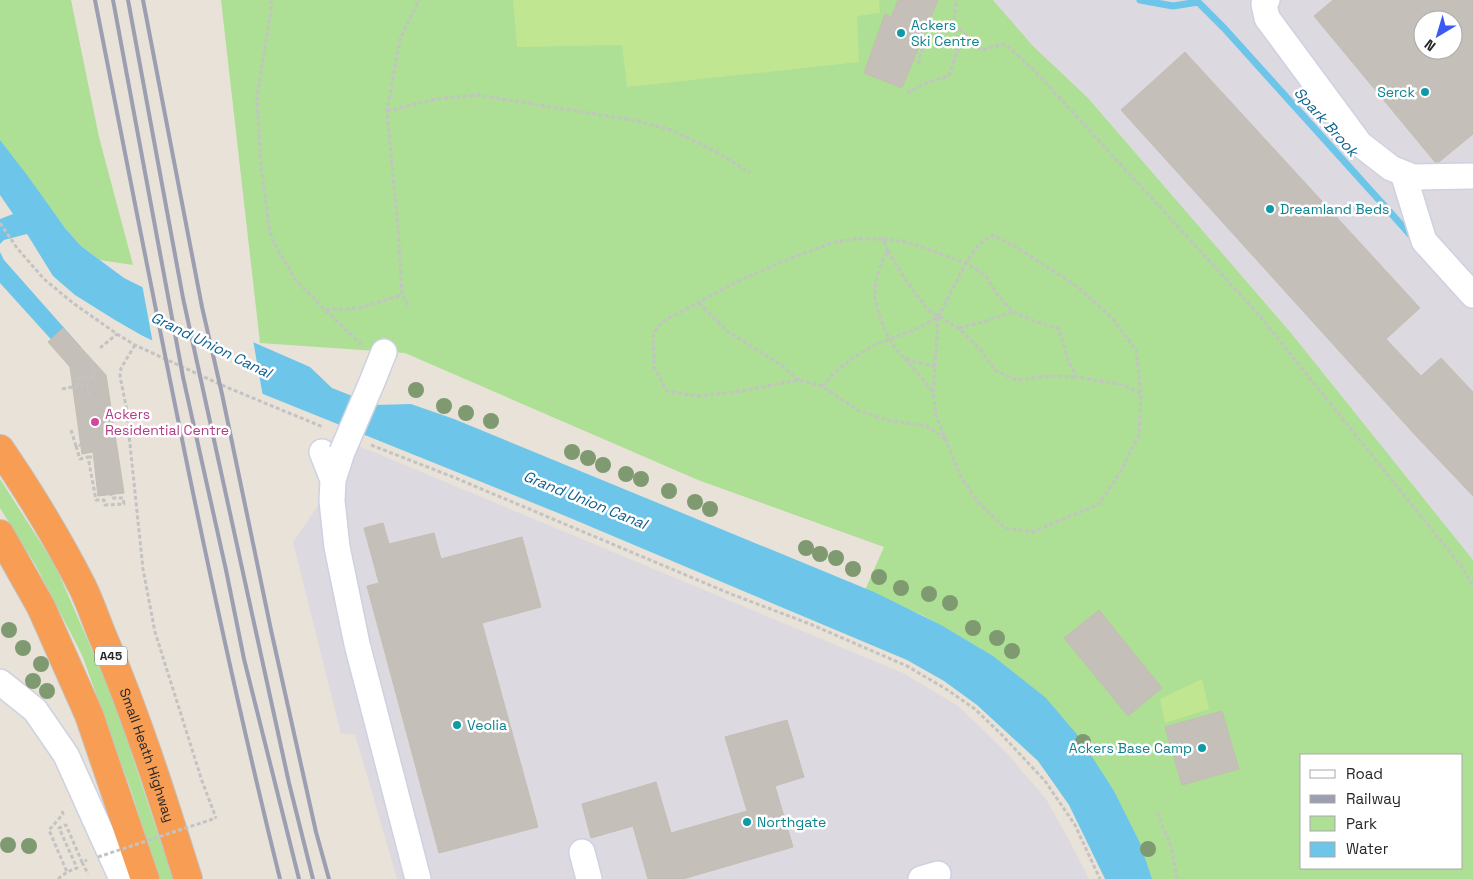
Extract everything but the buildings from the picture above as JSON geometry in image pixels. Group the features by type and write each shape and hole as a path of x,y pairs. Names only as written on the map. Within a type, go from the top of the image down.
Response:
{"highway":[{"name":"Small Heath Highway","path":"0,449 25,485 55,536 82,588 128,696 167,810 188,879"},
{"path":"0,534 41,607 89,715 145,879"}],"street":[{"path":"1267,0 1264,4 1267,18 1360,144 1391,168 1413,177 1473,176"},
{"path":"1403,173 1424,242 1473,295"},
{"path":"384,352 372,382 332,452 334,480 332,502 337,547 357,644 418,879"},
{"path":"1,683 35,710 66,755 122,879"},
{"path":"582,852 589,879"}],"path":[{"path":"271,0 271,10 256,97 261,167 271,238 295,279 325,310 365,347 384,352"},
{"path":"408,305 402,295 387,111 400,39 419,0"},
{"path":"907,93 926,83 949,76 959,45 954,24 956,0"},
{"path":"918,64 924,42 937,36 954,24"},
{"path":"954,24 982,50 1005,44 1040,76 1260,315 1462,568 1473,586"},
{"path":"387,111 436,99 478,95 638,121 671,130 715,151 750,173"},
{"path":"0,223 17,248 44,280 117,334 135,345 226,387 324,427"},
{"path":"993,235 1016,247 1078,287 1112,318 1136,350 1141,394 1139,435 1120,474 1099,504 1032,532 1005,528 977,501 960,475 936,416 933,392 938,317 966,263 978,245 993,235"},
{"path":"945,439 927,426 891,421 857,410 822,386 799,380 742,391 698,396 667,391 654,366 653,334 662,322 784,260 831,243 854,239 883,239 907,242 966,263 986,276 996,293 1014,312 1034,321 1059,328 1069,363 1077,377"},
{"path":"883,239 907,282 928,310 958,328 979,348 996,370 1016,380 1050,376 1077,377 1123,385 1141,394"},
{"path":"888,251 878,271 874,293 878,314 888,339 933,392"},
{"path":"325,310 359,308 402,295"},
{"path":"699,303 727,331 781,364 799,380"},
{"path":"958,328 986,322 1014,312"},
{"path":"822,386 850,360 874,345 914,330 938,317"},
{"path":"100,348 117,334"},
{"path":"82,862 216,818 202,781 155,632 143,569 126,406 120,376 121,368 135,345"},
{"path":"904,358 935,366"},
{"path":"78,386 77,379 95,376 91,360"},
{"path":"62,389 87,385 89,396"},
{"path":"71,430 80,459 93,457"},
{"path":"366,443 453,477 731,594 810,624 907,666 946,688 975,709 1045,781 1075,825 1100,879"},
{"path":"76,446 81,445"},
{"path":"88,457 96,500 104,500 105,505 124,504 123,498 112,498 111,495"},
{"path":"62,807 63,814 49,830 66,872"},
{"path":"1156,813 1171,846 1177,879"},
{"path":"58,879 66,872 77,868 60,828 66,825 88,874"}],"shaded area":[{"path":"993,0 1473,0 1473,560 1291,333 1088,98 1033,46"},
{"path":"359,446 903,673 958,706 1005,751 1046,799 1089,879 397,879 355,734 341,734 293,542"}],"green space":[{"path":"0,0 71,0 99,137 133,265 100,260 81,246 65,228 0,141"},
{"path":"221,0 993,0 1033,46 1088,98 1291,333 1473,560 1473,879 1151,879 1050,712 981,649 924,616 865,590 884,547 698,480 405,353 260,343"},
{"path":"513,0 879,0 880,13 857,16 859,62 627,87 622,45 517,47"},
{"path":"0,479 55,565 114,701 173,879 159,879 132,793 82,655 36,566 0,508"},
{"path":"1202,679 1209,709 1165,723 1160,699"}],"water":[{"name":"Grand Union Canal","path":"0,140 65,228 81,246 124,278 255,343 310,367 332,388 375,405 411,404 454,419 874,592 941,625 993,656 1046,698 1080,738 1114,791 1140,843 1152,879 1105,879 1069,805 1038,761 977,705 944,681 907,660 563,515 263,394 141,335 75,295 53,276 27,234 4,240 0,244 0,219 13,214 0,195"},
{"path":"0,252 4,260 81,347 67,357 0,283"}],"pier":[{"path":"142,284 253,340 263,397 153,344"}],"waterway":[{"name":"Spark Brook","path":"1140,0 1173,6 1198,2 1224,28 1414,239"}],"railway":[{"path":"95,0 205,551 280,879"},
{"path":"113,0 183,377 244,659 299,879"},
{"path":"128,0 183,298 289,783 313,879"},
{"path":"143,0 202,307 271,630 316,832 329,879"}],"place":[{"name":"Ackers Ski Centre","path":"901,33"},
{"name":"Serck","path":"1425,92"},
{"name":"Dreamland Beds","path":"1270,209"},
{"name":"Ackers Residential Centre","path":"95,422"},
{"name":"Veolia","path":"457,725"},
{"name":"Ackers Base Camp","path":"1202,748"},
{"name":"Northgate","path":"747,822"}]}
